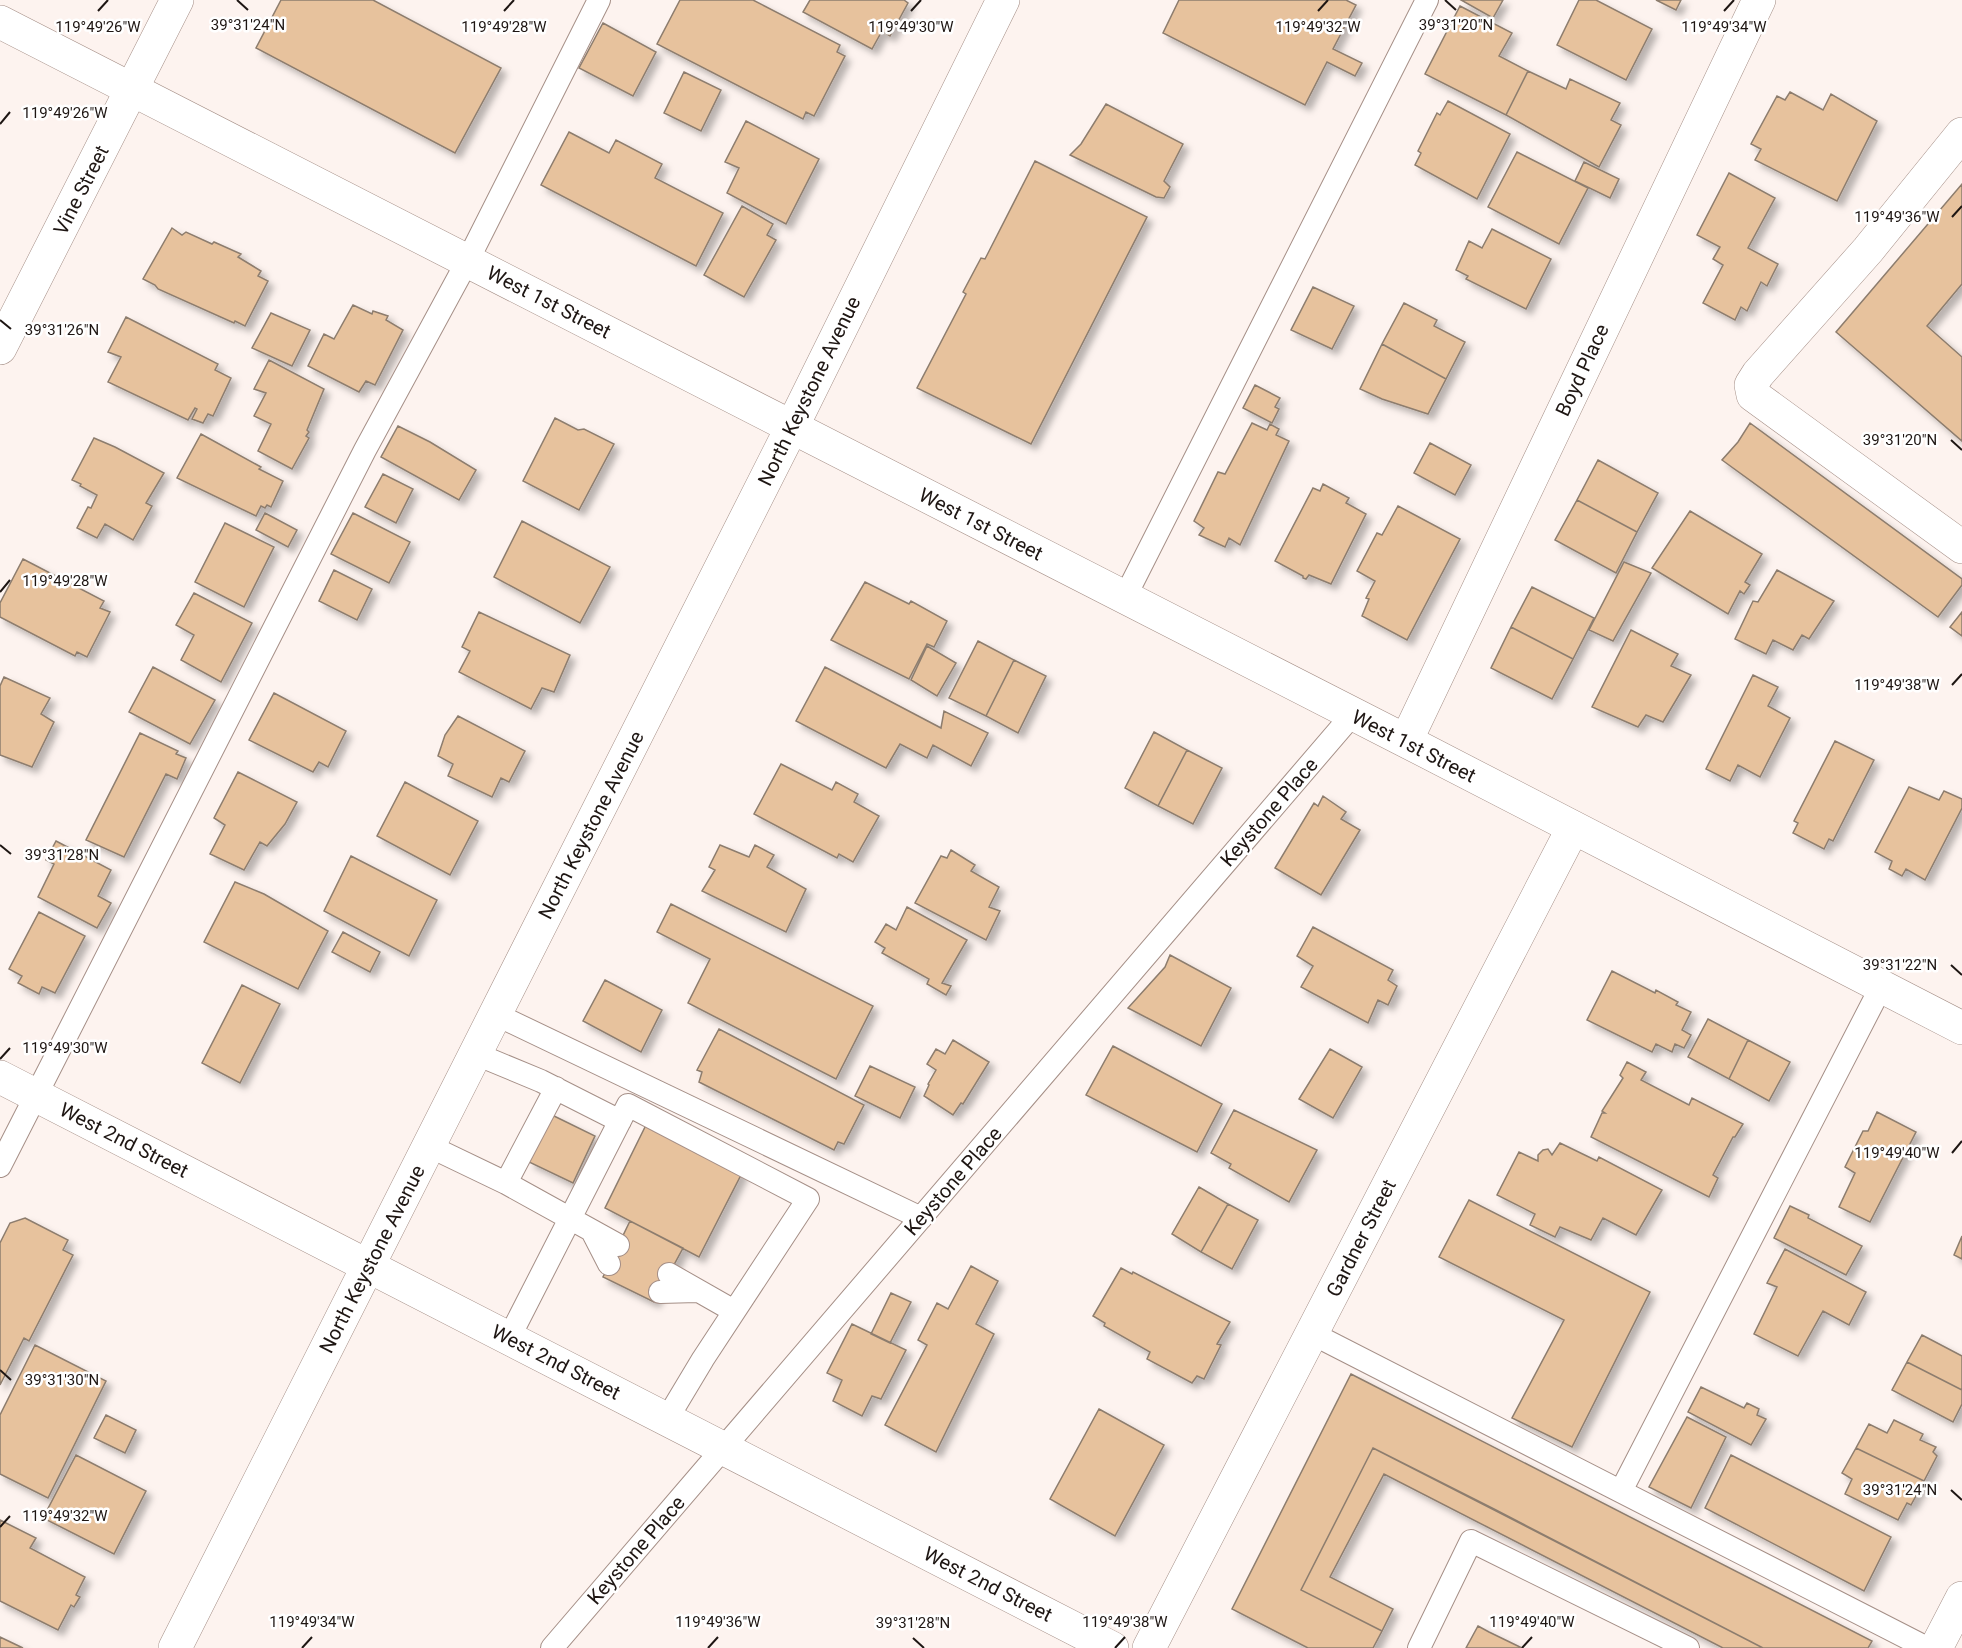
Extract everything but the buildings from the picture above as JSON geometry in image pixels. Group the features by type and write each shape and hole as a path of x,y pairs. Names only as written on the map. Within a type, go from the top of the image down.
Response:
{"street":[{"name":"Vine Street","path":"0,348 177,0"},
{"name":"North Keystone Avenue","path":"175,1648 792,428 1003,0"},
{"name":"Boyd Place","path":"1406,741 1759,0"},
{"name":"West 1st Street","path":"0,21 1962,1028"},
{"path":"1962,134 1887,227 1758,374 1751,385 1753,395 1962,547"},
{"name":"Gardner Street","path":"1149,1648 1573,828"},
{"name":"West 2nd Street","path":"0,1077 1112,1648"},
{"path":"1936,1648 1962,1598"}],"lane":[{"path":"0,1166 365,450 468,260 599,0"},
{"path":"1125,597 1427,0"},
{"name":"Keystone Place","path":"552,1648 1353,714"},
{"path":"1621,1491 1881,987"},
{"path":"495,1014 921,1218"},
{"path":"476,1054 556,1088 620,1121"},
{"path":"506,1184 556,1088"},
{"path":"510,1338 628,1105 808,1199 734,1311 667,1419"},
{"path":"429,1146 506,1184 592,1231 614,1255"},
{"path":"664,1283 699,1291 734,1311"},
{"path":"1311,1333 1927,1648"},
{"path":"1419,1648 1471,1541 1688,1648"}]}
